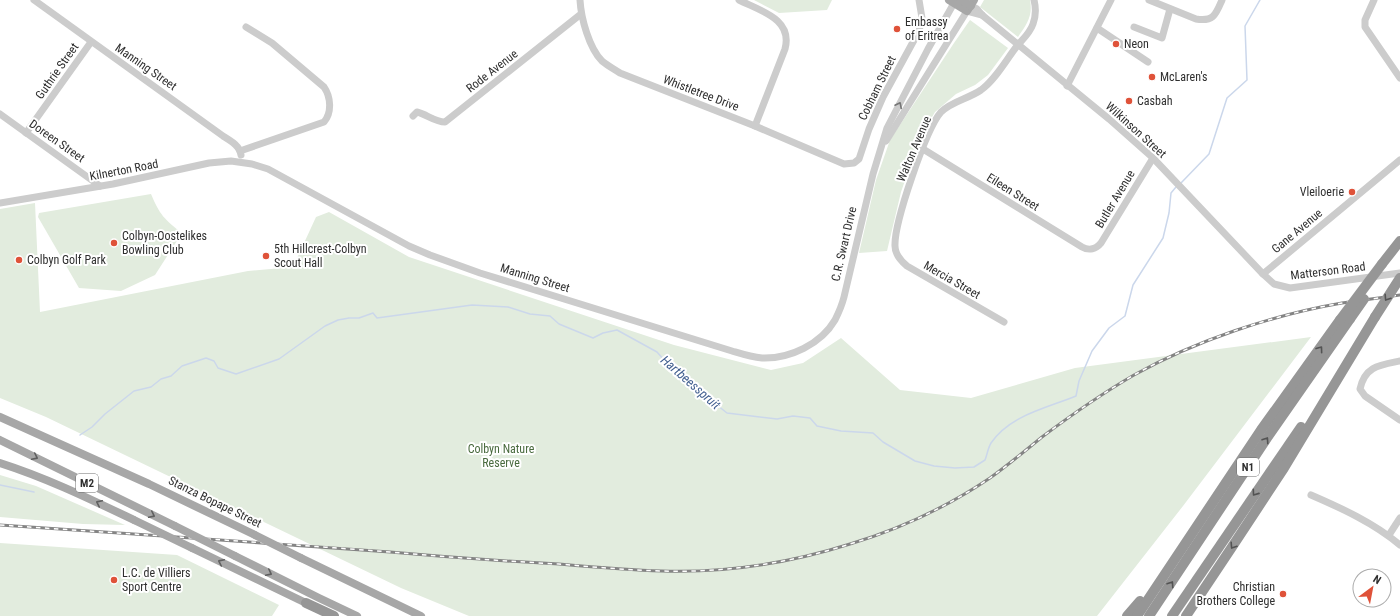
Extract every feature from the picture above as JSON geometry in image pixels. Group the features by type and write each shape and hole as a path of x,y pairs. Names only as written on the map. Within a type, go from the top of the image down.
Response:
{"highway":[{"path":"1385,264 1400,241"},
{"name":"N1","path":"1149,616 1345,320 1400,244"},
{"name":"N1","path":"1172,616 1364,334 1400,278"},
{"path":"1137,616 1261,430 1345,320"},
{"path":"1186,616 1284,468 1364,334"},
{"path":"1127,616 1145,596 1206,512"},
{"path":"1189,616 1211,579"},
{"path":"306,603 328,616"},
{"name":"M2","path":"306,603 334,616"}],"main road":[{"path":"955,1 971,6"},
{"name":"Stanza Bopape Street","path":"0,417 149,484 420,615"},
{"name":"M2","path":"0,440 357,616"},
{"name":"M2","path":"0,463 78,493 306,603"}],"street":[{"name":"Manning Street","path":"34,0 223,136 236,146 241,153 293,132 324,122 329,112 328,94 324,87 272,43 246,27"},
{"name":"Whistletree Drive","path":"580,0 581,14 592,45 602,60 620,73 755,126 844,164 854,163"},
{"path":"739,0 774,17 782,26 787,38 785,49 755,126"},
{"name":"Cobham Street","path":"854,163 859,159 869,129 883,97 921,27 922,13 919,0"},
{"name":"Walton Avenue","path":"896,251 896,235 906,197 935,120 952,104 979,91 988,84 1028,34 1033,24 1036,12 1034,0"},
{"path":"1067,86 1111,0"},
{"path":"1149,0 1196,19 1203,20 1209,19 1215,15 1222,0"},
{"path":"1374,0 1364,23 1367,31 1400,78"},
{"name":"C.R. Swart Drive","path":"823,335 835,321 844,297 869,189 887,128 955,1"},
{"name":"Wilkinson Street","path":"971,6 977,9 982,15 1123,131 1153,158 1263,274"},
{"name":"C.R. Swart Drive","path":"879,154 971,6"},
{"path":"1134,27 1162,38 1170,9"},
{"name":"Rode Avenue","path":"413,116 417,112 425,114 441,122 445,122 581,14"},
{"path":"1097,28 1148,62"},
{"name":"Guthrie Street","path":"26,133 91,42"},
{"name":"Doreen Street","path":"0,114 100,186"},
{"name":"Eileen Street","path":"923,149 1082,247 1088,250 1093,249"},
{"name":"Butler Avenue","path":"1093,249 1101,243 1153,158"},
{"name":"Gane Avenue","path":"1263,274 1400,160"},
{"name":"Kilnerton Road","path":"0,203 100,186 209,163 231,161 252,164"},
{"name":"Manning Street","path":"252,164 268,169 284,177 389,235 430,255 480,273 732,351 756,357 777,357 794,353 823,335"},
{"name":"Mercia Street","path":"896,251 902,262 907,266 1004,322"},
{"name":"Matterson Road","path":"1263,274 1274,284 1290,288 1400,273"},
{"path":"1400,362 1378,365 1372,368 1362,383 1360,389 1365,396 1400,420"},
{"path":"1311,495 1343,509 1388,535 1400,544"},
{"path":"1388,535 1400,518"}],"green space":[{"path":"754,0 832,0 827,10 779,13"},
{"path":"984,0 1030,0 1030,15 1018,37 980,7"},
{"path":"970,20 1008,48 988,75 975,85 956,94 935,112 920,137 901,192 887,251 859,253 876,180 890,140"},
{"name":"Colbyn-Oostelikes Bowling Club","path":"151,194 163,216 182,233 155,275 121,291 79,288 38,217 39,213"},
{"name":"Colbyn Nature Reserve","path":"35,203 40,312 248,271 293,267 316,217 329,212 409,257 674,345 771,370 803,363 841,338 900,390 971,398 1075,368 1311,337 1183,506 1097,616 469,616 401,588 46,417 0,398 0,209"},
{"path":"0,475 36,486 125,525 83,524 0,517"},
{"name":"L.C. de Villiers Sport Centre","path":"0,543 177,555 279,605 272,616 0,616"}],"waterway":[{"path":"1181,183 1209,154 1227,98 1247,80 1245,26 1260,0"},
{"name":"Hartbeesspruit","path":"80,435 92,427 105,414 134,391 151,387 161,379 171,376 182,366 206,358 214,361 218,368 236,374 279,359 325,326 338,320 359,318 373,313 377,318 472,305 508,307 530,314 550,316 559,324 593,338 603,333 617,330 657,352 672,369 690,380 708,398 727,413 777,419 793,416 810,418 817,426 841,431 873,433 883,442 915,461 934,466 955,468 974,467 985,460 991,443 999,433 1008,426 1041,409 1076,396 1079,381 1092,351 1109,328 1125,316 1133,285 1163,238 1169,213 1171,193 1176,187"},
{"path":"0,485 34,492"}],"railway":[{"path":"0,525 636,570 686,571 757,565 804,557 850,544 905,524 940,508 974,489 990,478 1042,437 1110,389 1134,375 1208,340 1262,322 1315,308 1400,295"}],"place":[{"name":"Embassy of Eritrea","path":"897,29"},
{"name":"Neon","path":"1116,44"},
{"name":"McLaren's","path":"1152,77"},
{"name":"Casbah","path":"1129,101"},
{"name":"Vleiloerie","path":"1352,192"},
{"name":"Colbyn-Oostelikes Bowling Club","path":"114,243"},
{"name":"5th Hillcrest-Colbyn Scout Hall","path":"266,256"},
{"name":"Colbyn Golf Park","path":"19,260"},
{"name":"L.C. de Villiers Sport Centre","path":"114,580"},
{"name":"Christian Brothers College","path":"1283,594"}]}
